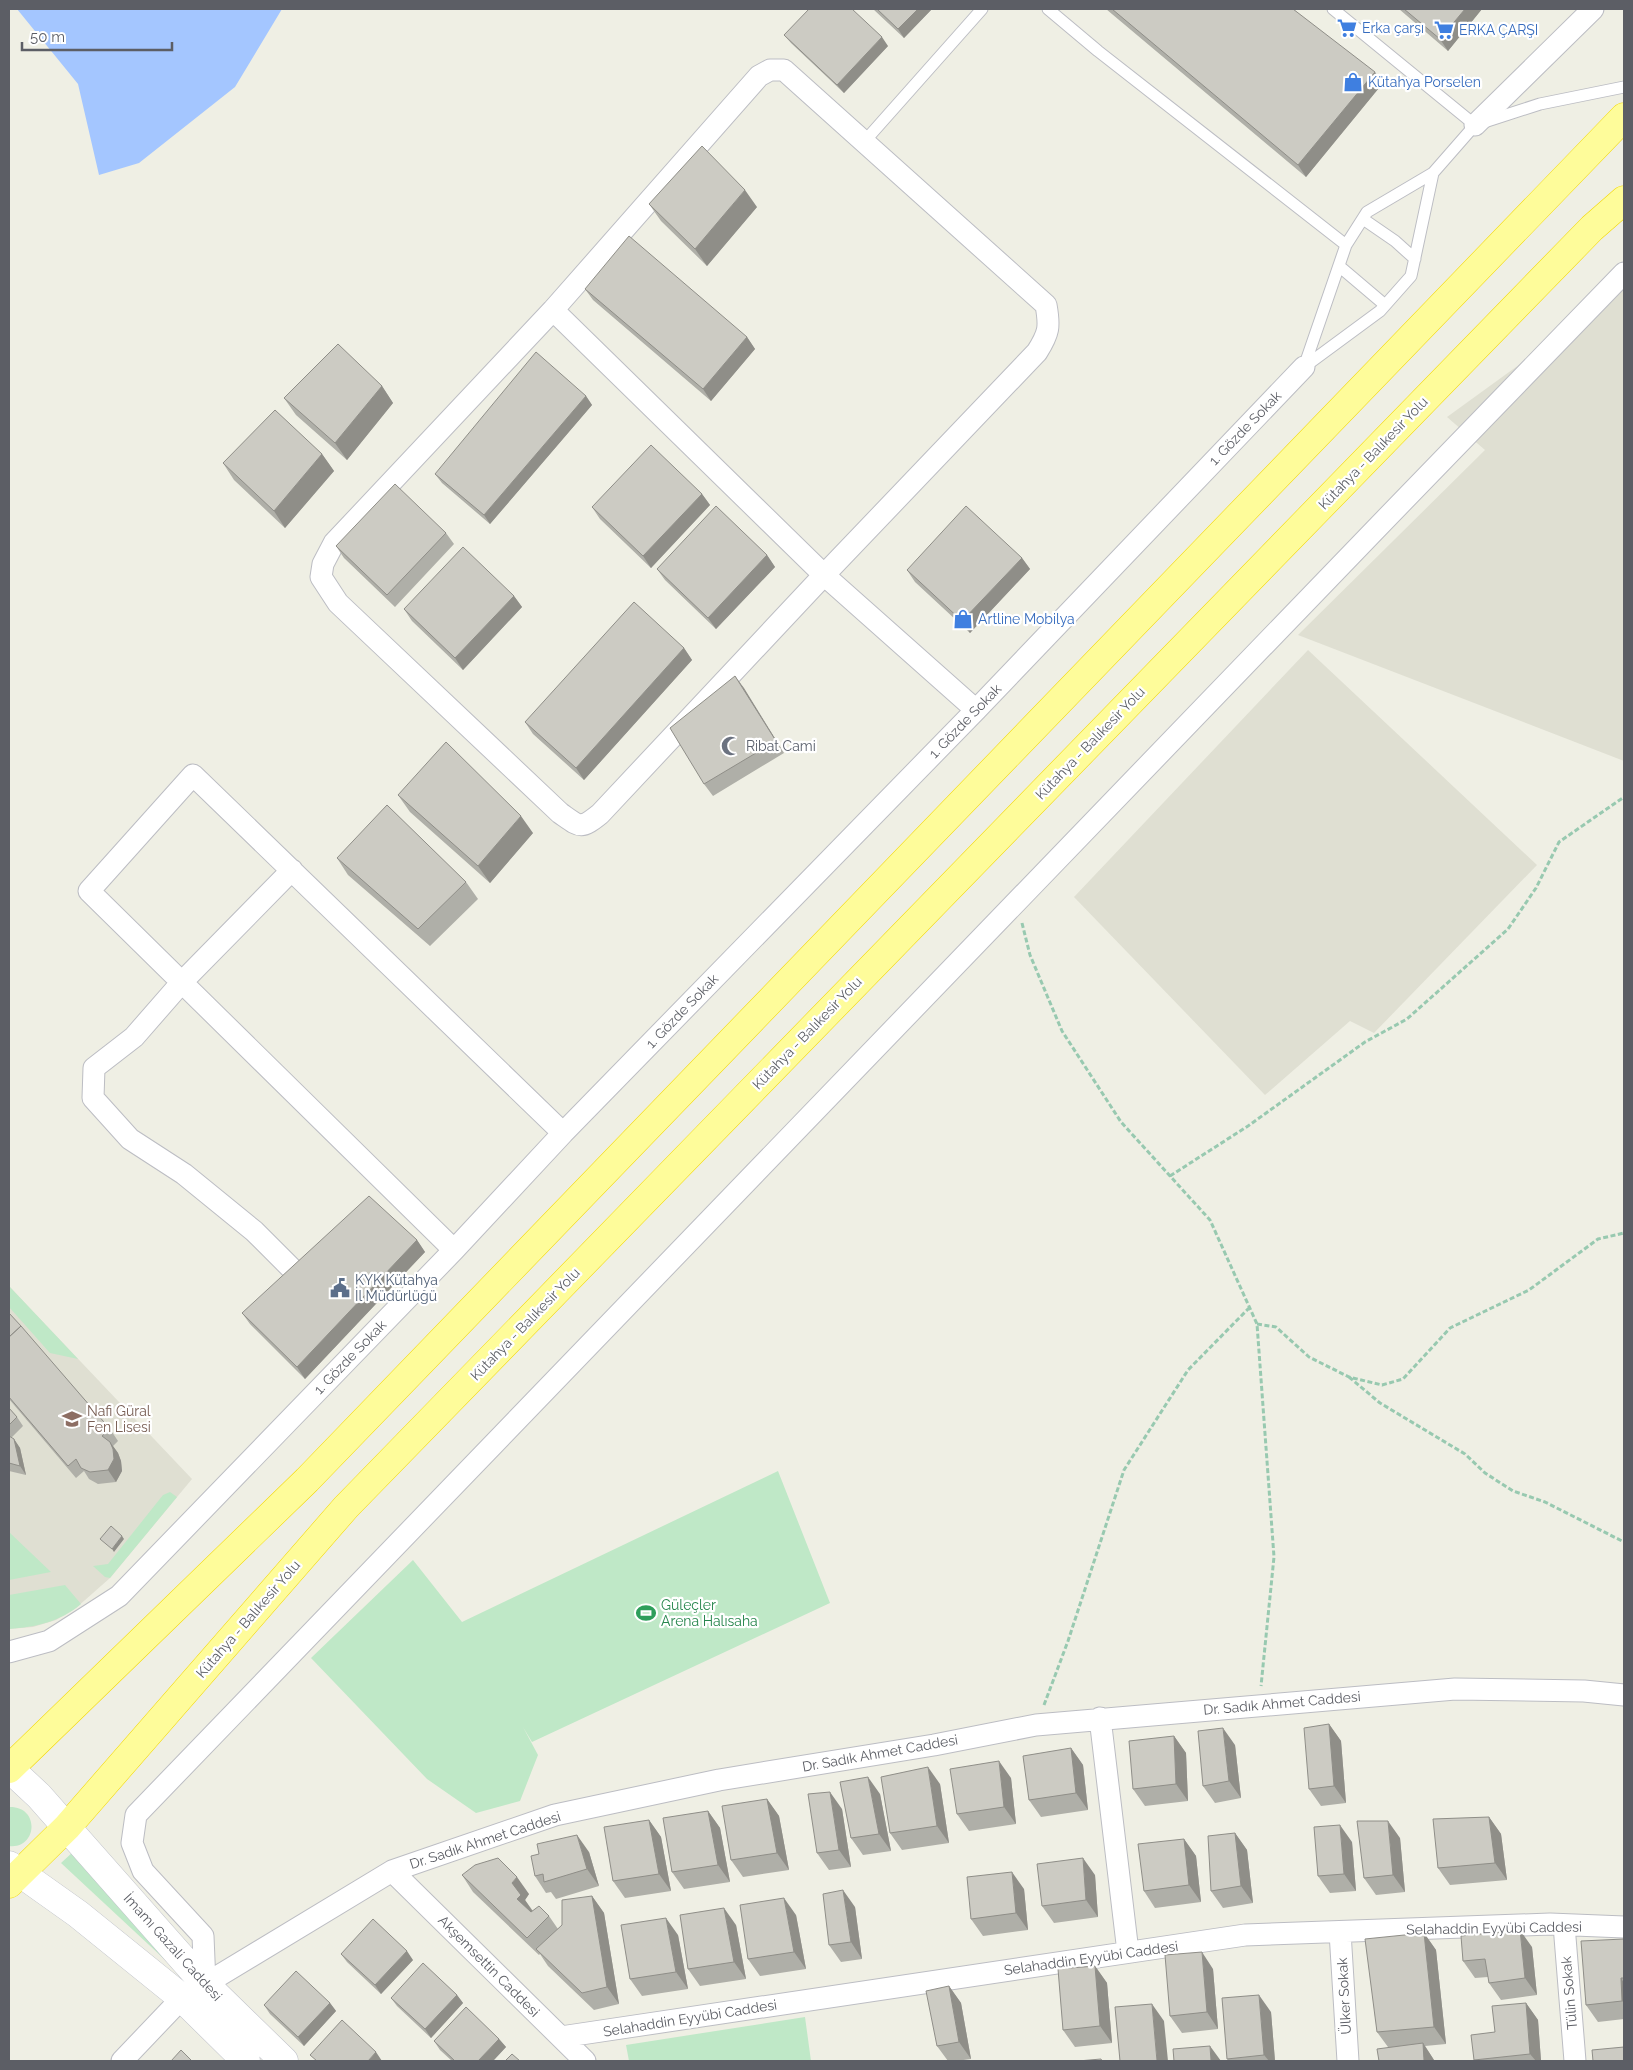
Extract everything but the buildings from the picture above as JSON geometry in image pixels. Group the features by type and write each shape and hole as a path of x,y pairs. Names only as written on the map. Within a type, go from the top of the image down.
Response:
{"highway":[{"path":"9,1769 314,1473 1624,117"},
{"name":"Kütahya - Balıkesir Yolu","path":"12,1874 67,1827 346,1507 1592,228 1624,200"}],"main road":[{"name":"İmamı Gazali Caddesi","path":"9,1769 39,1796 205,1984 284,2061"},
{"name":"İmamı Gazali Caddesi","path":"12,1874 78,1914 182,1998 246,2061"}],"street":[{"path":"1475,125 1592,9"},
{"path":"770,70 784,70 864,142 1046,305 1049,324 1047,336 1037,352 824,575 600,814 587,825 578,825 560,813 338,603 321,577 323,564 334,543 553,310 760,76 770,70"},
{"path":"205,1984 203,1936 143,1871 132,1843 136,1815 461,1474 1624,273"},
{"path":"553,310 824,575 976,710"},
{"name":"1. Gözde Sokak","path":"50,1641 119,1596 454,1250 564,1132 976,710 1304,367"},
{"path":"454,1250 89,891 193,775 564,1132"},
{"path":"292,870 182,982 134,1037 94,1068 93,1098 130,1139 184,1174 254,1231 300,1277"},
{"path":"9,1644 50,1641"},
{"path":"9,1652 50,1641"},
{"name":"Dr. Sadık Ahmet Caddesi","path":"122,2061 182,1998 392,1870 555,1815 720,1780 934,1745 1036,1725 1455,1688 1584,1691 1624,1695"},
{"path":"1100,1718 1128,1952"},
{"name":"Akşemsettin Caddesi","path":"392,1870 585,2061"},
{"name":"Selahaddin Eyyübi Caddesi","path":"561,2037 1245,1935 1550,1924 1624,1927"},
{"name":"Tülin Sokak","path":"1564,1925 1575,2061"},
{"name":"Ülker Sokak","path":"1340,1932 1348,2061"}],"lane":[{"path":"864,142 982,9"},
{"path":"1048,9 1098,51 1346,245"},
{"path":"1334,9 1475,125"},
{"path":"1304,367 1346,245 1367,212 1433,173 1475,125 1540,104 1624,87"},
{"path":"1304,367 1380,311 1411,276 1433,173"},
{"path":"1362,219 1395,241 1415,259"},
{"path":"1339,266 1385,305"}],"path":[{"path":"1170,1176 1248,1126 1365,1042 1407,1019 1508,928 1536,888 1559,842 1624,797"},
{"path":"1017,900 1030,955 1062,1031 1121,1122 1210,1220 1257,1324 1274,1556 1259,1706"},
{"path":"1257,1324 1276,1327 1309,1357 1349,1377 1382,1385 1403,1379 1450,1328 1529,1290 1598,1240 1624,1233"},
{"path":"1036,1725 1068,1641 1124,1470 1188,1370 1249,1308"},
{"path":"1349,1377 1380,1404 1465,1454 1484,1473 1513,1491 1545,1502 1624,1542"}],"shaded area":[{"path":"1624,280 1624,761 1298,635 1485,450 1447,417 1538,351"},
{"path":"1308,650 1537,865 1374,1033 1350,1021 1265,1095 1074,897"},
{"name":"Nafi Güral Fen Lisesi","path":"9,1286 192,1479 110,1578 76,1608 56,1620 33,1627 9,1629"}],"green space":[{"path":"9,1286 78,1359 50,1353 9,1307"},
{"name":"Güleçler Arena Halısaha","path":"778,1471 830,1603 532,1742 523,1727 538,1755 520,1801 476,1813 427,1779 311,1658 413,1560 462,1622"},
{"path":"170,1492 177,1497 110,1578 105,1577 93,1566 108,1564 163,1495"},
{"path":"9,1532 51,1572 9,1580"},
{"path":"65,1585 81,1604 56,1619 29,1627 9,1629 9,1595"},
{"path":"9,1807 26,1813 32,1828 30,1835 18,1845 9,1846"},
{"path":"74,1851 177,1971 61,1863"},
{"path":"805,2017 811,2061 629,2061 626,2045"}],"water":[{"path":"17,9 282,9 235,87 139,163 99,175 78,84"}],"place":[{"name":"Erka çarşı","path":"1347,28"},
{"name":"ERKA ÇARŞI","path":"1444,30"},
{"name":"Kütahya Porselen","path":"1353,82"},
{"name":"Artline Mobilya","path":"963,619"},
{"name":"Ribat Cami","path":"731,746"},
{"name":"KYK Kütahya İl Müdürlüğü","path":"340,1288"},
{"name":"Nafi Güral Fen Lisesi","path":"72,1419"},
{"name":"Güleçler Arena Halısaha","path":"646,1613"}]}
